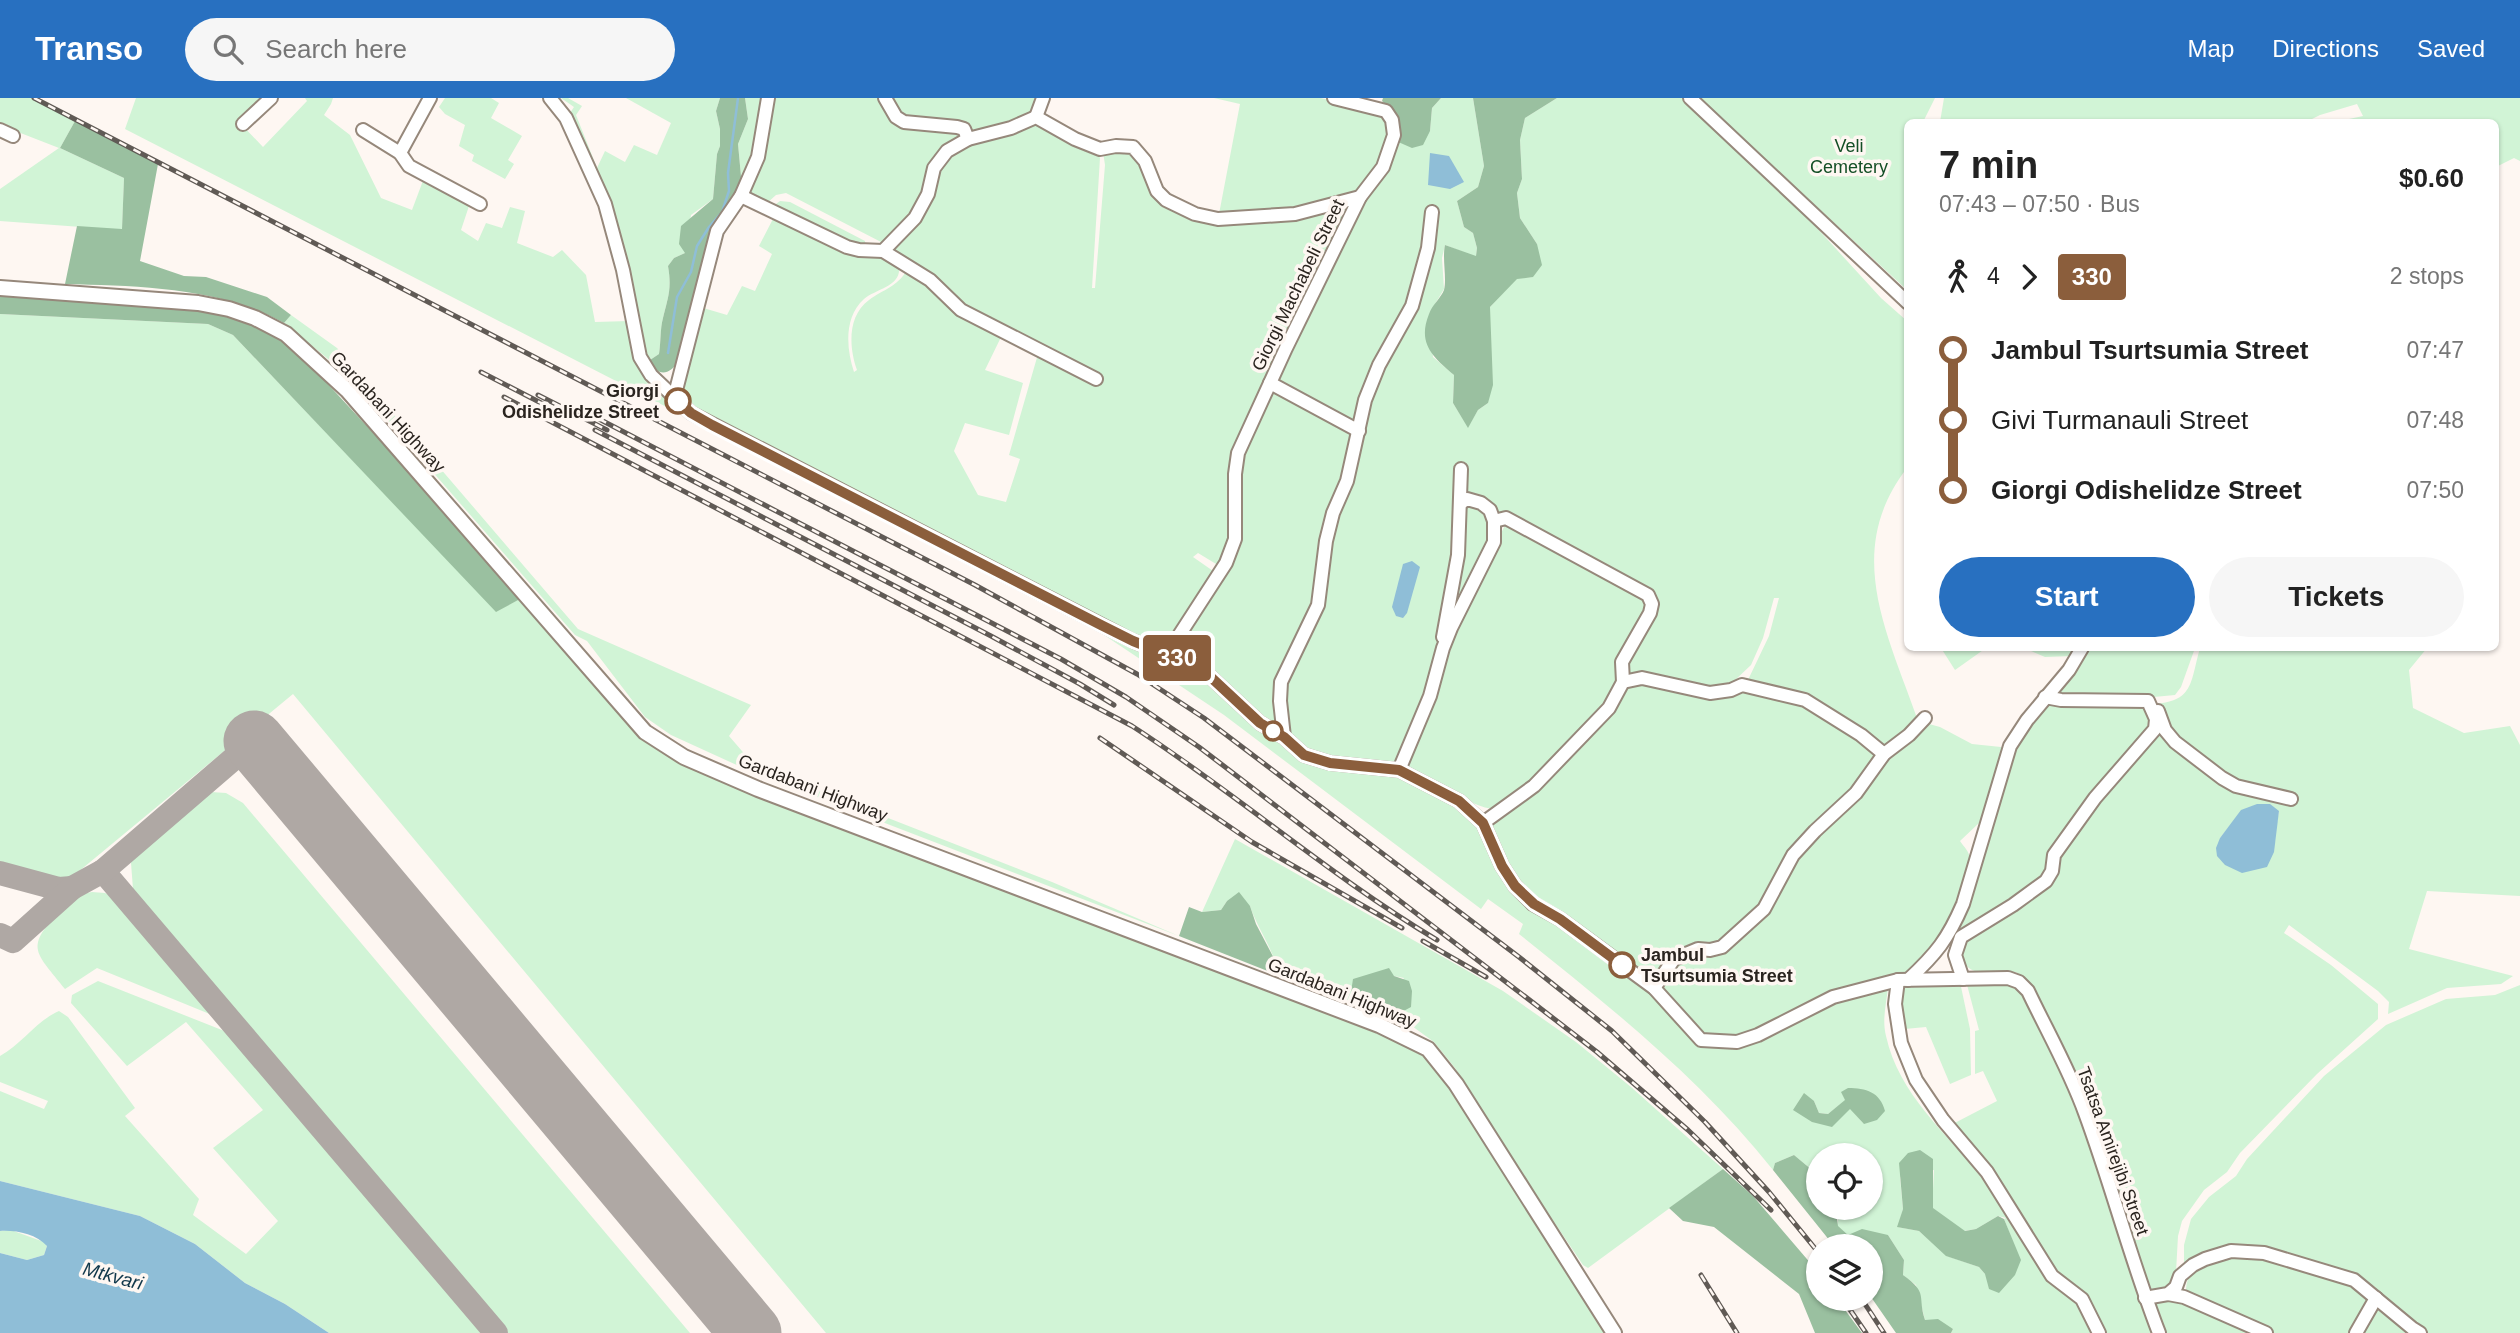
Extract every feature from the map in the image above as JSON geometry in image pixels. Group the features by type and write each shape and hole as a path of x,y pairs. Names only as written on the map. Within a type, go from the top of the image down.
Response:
{"main road":[{"name":"Gardabani Highway","path":"0,288 178,301 229,309 256,318 286,334 347,390 645,732 684,757 758,789 1379,1025 1427,1049 1456,1084 1489,1133 1614,1333"}],"street":[{"path":"243,124 271,98"},
{"path":"400,153 430,98"},
{"path":"550,98 566,118 605,204 624,270 640,357 651,375 691,413 1101,625 1201,668 1260,723 1284,737 1304,755 1330,763 1399,770 1459,801 1483,823 1502,866 1515,886 1534,904 1560,919 1654,988 1674,959 1698,949 1722,947 1764,909 1793,855 1856,793 1884,754 1909,735 1925,718"},
{"path":"674,398 717,230 741,196 758,157 768,98"},
{"path":"885,98 896,117 904,122 957,127 964,129 968,139"},
{"path":"883,251 915,218 928,194 934,168 947,150 968,139 1011,128 1036,117 1042,98"},
{"path":"1334,98 1386,111 1392,120 1394,135 1383,167 1360,197"},
{"path":"1690,98 1904,299"},
{"name":"Giorgi Machabeli Street","path":"1036,117 1075,139 1100,149 1133,147 1145,160 1157,191 1166,200 1195,214 1218,219 1295,214 1360,197"},
{"path":"0,130 13,136"},
{"path":"363,130 400,153 409,166 480,204"},
{"path":"741,196 848,247 883,251 930,280 961,310 1096,379"},
{"name":"Giorgi Machabeli Street","path":"1167,654 1226,564 1235,539 1235,474 1238,453 1360,197"},
{"path":"1284,737 1281,682 1318,605 1326,541 1333,513 1347,481 1365,400 1379,365 1412,306 1428,248 1432,212"},
{"path":"651,375 671,377 684,359"},
{"path":"1270,383 1359,431"},
{"path":"1443,648 1444,626 1458,555 1461,469"},
{"path":"1399,770 1430,696 1443,648 1494,542 1494,521 1490,510 1481,503 1467,499 1461,503"},
{"path":"1483,823 1534,786 1609,708 1623,682 1622,662 1652,604 1648,595 1506,519 1494,521"},
{"path":"2080,651 2069,670 2017,733 2010,746 1963,904 1952,929 1936,954 1903,980 1895,1004 1901,1043 1916,1080 1943,1120 1987,1172 2052,1276 2082,1299 2099,1333"},
{"path":"1623,682 1642,678 1710,694 1742,685 1805,700 1861,735 1884,754"},
{"path":"2045,697 2061,700 2148,701 2155,706 2165,730 2175,742 2222,778 2236,786 2291,799"},
{"path":"1963,979 1955,955 1961,937 2014,905 2046,881 2052,871 2054,855 2095,798 2155,729 2156,719 2148,701"},
{"name":"Tsatsa Amirejibi Street","path":"1654,988 1701,1040 1737,1042 1758,1035 1833,997 1903,980 2008,978 2019,982 2028,991 2063,1060 2084,1111 2159,1333"},
{"path":"2168,1294 2176,1287 2180,1276 2193,1265 2231,1251 2264,1253 2332,1271 2354,1280 2420,1333"},
{"path":"2145,1298 2168,1294 2184,1297 2266,1333"},
{"path":"2356,1333 2376,1298"}],"green space":[{"path":"0,98 31,98 75,121 60,148 124,178 122,230 0,221 0,189 59,148 0,125"},
{"path":"136,98 267,98 240,123 263,147 307,101 305,98 333,98 324,115 350,135 381,198 412,210 424,178 470,203 461,230 478,241 486,223 502,228 510,207 525,211 517,243 553,257 562,250 586,275 595,322 629,321 649,379 686,417 125,129"},
{"path":"445,98 491,98 499,103 491,118 522,136 508,160 514,164 505,179 472,161 474,155 459,146 465,125 445,114 439,107"},
{"path":"561,98 568,98 582,106 576,115 597,168 605,151 625,162 634,145 657,155 671,123 626,98 720,98 716,111 720,146 713,199 691,215 685,253 674,258 668,266 668,298 662,322 659,354 650,360 644,352 590,159 570,113 574,107"},
{"path":"720,98 745,98 748,119 738,144 742,187 715,227 678,361 671,370 659,372 650,360 659,354 662,322 668,298 668,266 674,258 685,253 679,244 681,226 713,199 720,146 716,111"},
{"path":"745,98 1036,98 1035,110 1027,119 954,143 929,178 913,216 883,243 786,193 776,195 766,204 746,195 742,186 738,144 748,119"},
{"path":"1214,98 1321,98 1383,114 1387,118 1390,135 1379,165 1359,194 1293,212 1219,214 1240,104"},
{"path":"1383,98 1441,98 1432,108 1430,131 1423,145 1412,148 1396,141 1391,109 1382,101"},
{"path":"1441,98 1473,98 1484,166 1478,187 1457,201 1464,227 1473,233 1477,248 1476,257 1445,245 1442,258 1444,289 1429,314 1433,357 1454,375 1453,403 1468,427 1478,410 1488,403 1490,307 1517,278 1533,277 1537,244 1520,218 1517,193 1522,179 1520,140 1525,118 1557,98 1683,98 1816,227 1881,298 1904,318 1904,473 1888,499 1877,530 1874,561 1884,623 1917,718 1915,723 1887,747 1881,746 1844,720 1747,682 1769,636 1779,598 1774,598 1763,638 1751,665 1732,683 1717,689 1627,675 1625,667 1654,603 1498,517 1467,496 1455,533 1431,683 1396,766 1342,761 1314,753 1289,732 1284,685 1302,648 1370,398 1382,366 1421,296 1433,249 1435,208 1428,207 1417,278 1403,315 1380,350 1367,379 1356,421 1347,420 1277,383 1277,375 1364,198 1396,141 1430,131 1432,108"},
{"path":"1473,98 1557,98 1525,118 1520,140 1522,179 1517,193 1520,218 1537,244 1542,265 1533,277 1517,279 1490,307 1493,385 1488,403 1478,410 1468,428 1453,403 1454,375 1429,349 1425,334 1430,311 1444,290 1445,245 1476,256 1473,233 1464,227 1457,201 1478,187 1484,166"},
{"name":"Veli Cemetery","path":"1699,98 1935,98 1924,119 1904,119 1904,287"},
{"path":"1944,98 2520,98 2520,161 2514,158 2499,166 2499,119 2349,119 2363,116 2357,104 2312,119 1940,119"},
{"path":"75,121 158,164 140,261 184,276 206,277 267,297 291,315 284,323 259,311 205,295 149,288 65,284 77,226 122,229 124,178 60,148"},
{"path":"1038,121 1074,142 1097,151 1100,158 1092,288 1095,288 1105,165 1103,152 1131,149 1146,167 1161,199 1179,211 1201,218 1252,220 1304,213 1348,202 1354,205 1238,443 1235,456 1233,528 1227,555 1221,567 1198,553 1193,557 1216,573 1216,576 1176,636 1163,644 1142,641 936,539 691,410 681,391 700,307 727,315 742,286 755,291 772,254 759,246 775,215 847,249 878,253 898,263 899,271 894,282 864,299 853,315 848,343 854,372 857,370 851,342 853,323 857,315 869,300 895,284 907,270 928,281 959,311 1003,333 985,370 1023,383 1009,435 965,423 954,451 978,495 1006,502 1020,459 1009,455 1038,354 1096,382 1098,378 961,307 930,278 891,252 916,218 929,195 935,169 949,152 968,141"},
{"path":"780,201 790,202 865,241 865,246 854,246 772,207"},
{"path":"0,294 176,306 229,314 263,328 300,354 466,533 520,599 496,612 233,335 208,324 0,314"},
{"path":"0,314 208,324 233,335 496,611 520,599 657,745 1393,1037 1423,1054 1447,1081 1607,1333 826,1333 293,694 66,882 0,867"},
{"path":"291,315 337,348 578,629 751,705 729,736 755,766 1052,882 1179,936 752,772 671,735 645,717 587,641 575,635 349,376 284,323"},
{"path":"1271,389 1342,425 1350,436 1351,447 1341,483 1322,531 1314,603 1293,649 1279,669 1275,684 1275,724 1248,706 1224,680 1176,648 1226,570 1242,450"},
{"path":"1475,506 1485,514 1489,528 1486,544 1472,582 1449,627 1466,508"},
{"path":"1506,523 1643,596 1647,603 1619,685 1605,708 1533,782 1493,809 1478,805 1437,782 1404,769 1449,641"},
{"path":"1098,627 1193,670 1331,767 1399,775 1452,801 1481,828 1487,851 1508,888 1610,963 1623,968 1656,996 1695,1040 1722,1046 1815,1008 1888,988 1885,1030 1901,1077 1925,1112 1981,1177 2007,1218 2010,1216 1986,1175 1945,1128 1997,1101 1983,1071 1975,1074 1975,1031 1979,1030 1966,981 2008,981 2020,986 2059,1063 2079,1112 2151,1333 1951,1333 1953,1329 1925,1320 1916,1285 1903,1275 1904,1260 1888,1235 1847,1234 1837,1226 1838,1220 1883,1220 1883,1143 1806,1143 1806,1165 1794,1155 1775,1163 1773,1170 1685,1074 1620,1016 1519,934 1523,924 1488,899 1481,909 1224,715 1098,631","holes":["1841,1092 1864,1124 1850,1108 1812,1122 1814,1101 1819,1113 1828,1114 1846,1100","1934,1170 1932,1208 1964,1231 1976,1229 1998,1216 2006,1218 2004,1219 2020,1260 1985,1274 1979,1267 1947,1256 1919,1231 1898,1227 1903,1209 1900,1177"]},
{"path":"1943,651 1982,651 1955,670"},
{"path":"2031,651 2074,651 2072,656 2045,657"},
{"path":"2084,651 2194,651 2181,687 2175,695 2143,698 2067,698 2058,692"},
{"path":"2199,651 2425,651 2409,670 2413,708 2464,733 2510,726 2520,745 2520,896 2427,891 2409,949 2513,976 2501,984 2447,988 2388,1014 2389,1002 2378,991 2289,925 2284,933 2331,965 2378,1004 2378,1019 2317,1074 2240,1153 2227,1172 2204,1190 2182,1221 2178,1236 2176,1272 2171,1286 2155,1291 2146,1285 2086,1104 2026,981 2016,972 1984,973 1969,968 1964,962 1963,952 1965,939 2053,880 2057,856 2101,795 2156,733 2152,704 2183,695 2191,681","holes":["2279,811 2276,827 2220,838 2228,828"]},
{"path":"1639,683 1685,694 1717,697 1745,692 1802,702 1856,736 1879,756 1854,789 1787,858 1761,905 1717,944 1683,947 1653,981 1523,886 1512,873 1487,822 1536,790 1628,685"},
{"path":"2046,702 2148,707 2153,722 2048,866 2040,883 1964,931 1958,925 2017,740"},
{"path":"1929,724 1972,744 2001,747 2004,750 1988,810 1960,841 1969,855 1969,870 1954,913 1941,938 1924,959 1902,976 1739,1036 1707,1037 1659,986 1680,959 1708,953 1766,912 1792,862 1886,757 1922,726"},
{"path":"211,792 226,793 243,803 690,1333 508,1333 133,889 131,863 134,852 200,796"},
{"path":"1235,839 1503,991 1576,1042 1723,1169 1588,1268 1583,1265 1523,1176 1455,1068 1434,1042 1405,1021 1278,975 1274,959 1250,906 1227,901 1221,910 1202,912","holes":["1394,976 1404,978 1383,1007 1370,999"]},
{"path":"92,892 105,893 116,899 217,1017 97,968 65,989 41,958 38,943 48,924 68,905 78,896"},
{"path":"1239,892 1250,906 1256,924 1277,964 1278,975 1179,936 1189,907 1202,912 1221,910 1227,901"},
{"path":"1389,968 1394,976 1409,981 1412,991 1411,1007 1400,1013 1351,992 1353,979"},
{"path":"98,981 232,1034 481,1333 329,1333 285,1304 245,1283 195,1244 140,1216 0,1181 0,1091 44,1109 48,1101 0,1082 0,1056 59,1011 68,1017 135,1108 125,1116 199,1199 193,1215 246,1254 278,1221 213,1148 263,1110 186,1022 127,1066 71,1003 72,995"},
{"path":"1960,982 1970,1029 1971,1075 1950,1084 1926,1027 1894,1030 1898,985"},
{"path":"2520,985 2520,1333 2361,1333 2367,1319 2384,1297 2375,1287 2350,1272 2267,1247 2233,1249 2184,1268 2184,1245 2191,1219 2209,1197 2236,1176 2247,1159 2324,1076 2386,1025 2446,999 2495,995"},
{"path":"1848,1088 1861,1089 1876,1095 1885,1111 1877,1120 1864,1124 1850,1109 1832,1127 1812,1122 1793,1110 1804,1093 1814,1101 1819,1113 1828,1114 1845,1100 1841,1092"},
{"path":"1920,1150 1933,1159 1933,1208 1965,1231 1976,1229 1998,1216 2004,1219 2021,1260 2015,1275 1999,1293 1989,1289 1985,1274 1979,1267 1946,1256 1919,1231 1897,1227 1903,1209 1899,1163 1908,1153"},
{"path":"1794,1155 1806,1165 1806,1211 1773,1170 1775,1163"},
{"path":"1723,1169 1753,1196 1806,1258 1806,1311 1846,1311 1862,1333 1815,1333 1799,1294 1714,1227 1683,1221 1669,1208"},
{"path":"1813,1220 1837,1220 1838,1226 1847,1234 1824,1234"},
{"path":"1862,1229 1888,1235 1904,1260 1903,1275 1921,1295 1925,1320 1938,1319 1953,1329 1951,1333 1896,1333 1881,1311 1883,1311 1883,1234 1850,1234"},
{"path":"11,1230 44,1242 47,1246 44,1255 27,1260 0,1253 0,1231"},
{"path":"2260,1255 2351,1281 2370,1297 2352,1333 2269,1333 2189,1295 2186,1291 2188,1279 2194,1270 2203,1264 2225,1258"},
{"path":"2172,1299 2259,1333 2162,1333 2151,1304"}],"water":[{"path":"1430,153 1449,156 1464,182 1450,189 1428,185"},
{"path":"1412,561 1420,567 1407,613 1403,618 1396,616 1392,607 1403,564"},
{"path":"2257,804 2270,804 2279,811 2274,852 2267,867 2242,873 2225,865 2217,856 2216,848 2220,838 2241,810"},
{"name":"Mtkvari","path":"0,1181 140,1216 195,1244 245,1283 285,1304 329,1333 0,1333 0,1253 27,1260 44,1255 47,1246 37,1238 25,1234 0,1231"}],"waterway":[{"path":"668,353 677,297 691,272 697,246 722,212 729,191 728,173 738,98"}],"taxiway":[{"path":"0,935 13,941 72,888 103,871 254,741"},
{"path":"103,871 496,1333"},
{"path":"0,873 59,889 72,888"}],"runway":[{"path":"254,741 751,1333"}],"railway":[{"path":"34,98 975,585 1137,674 1204,718 1519,957 1612,1031 1705,1122 1806,1237"},
{"path":"481,372 545,405"},
{"path":"538,395 607,430"},
{"path":"504,397 1132,726 1359,889 1437,940"},
{"path":"599,419 1061,659 1126,697 1199,747 1597,1052 1688,1130 1771,1210"},
{"path":"595,430 991,636 1114,705"},
{"path":"1100,738 1252,842 1402,928"},
{"path":"1423,941 1486,977"},
{"path":"1701,1275 1737,1333"},
{"path":"1851,1311 1866,1333"},
{"path":"1870,1311 1884,1333"}],"bus line":[{"name":"330","path":"678,401 691,413 712,425 1101,625 1201,668 1260,723 1284,737 1304,755 1330,763 1399,770 1441,790 1459,801 1483,823 1502,866 1515,886 1534,904 1560,919 1622,965"}],"place":[{"name":"Giorgi Odishelidze Street","path":"678,401"},
{"name":"Jambul Tsurtsumia Street","path":"1622,965"}]}
